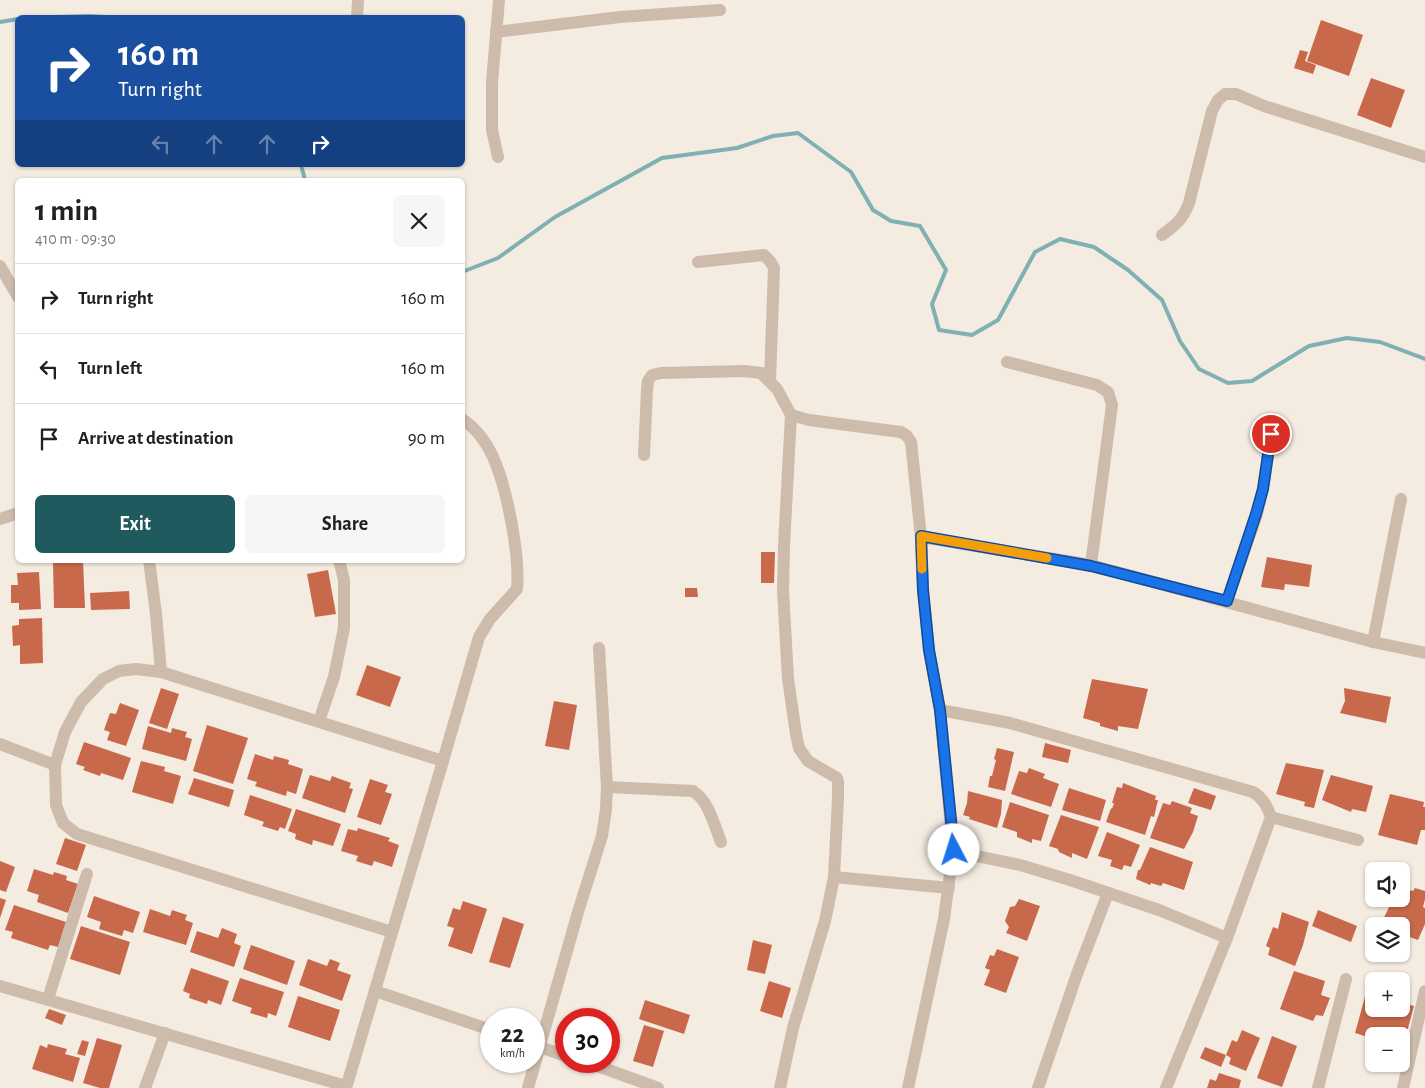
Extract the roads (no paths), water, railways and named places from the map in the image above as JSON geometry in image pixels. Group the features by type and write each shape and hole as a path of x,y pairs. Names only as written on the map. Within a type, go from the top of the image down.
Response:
{"street":[{"path":"357,15 358,0"},
{"path":"498,157 492,130 492,82 499,0"},
{"path":"496,32 620,17 720,10"},
{"path":"1162,235 1184,217 1190,203 1212,111 1218,100 1225,94 1236,94 1264,106 1425,157"},
{"path":"698,262 764,255 770,261 774,268 770,381"},
{"path":"0,266 15,292"},
{"path":"1007,362 1097,385 1108,392 1112,405 1091,566"},
{"path":"644,455 647,390 648,381 652,375 661,373 745,370 761,373 777,389 791,415 783,590 788,679 799,748 808,761 834,776 838,782 834,877 825,921 793,1028 780,1088"},
{"path":"791,415 809,420 901,432 911,442 921,536 923,590 929,650 940,710 954,850 936,961 908,1088"},
{"path":"0,986 346,1087 479,637 490,619 517,589 518,578 509,510 494,458 475,428 465,421"},
{"path":"1227,601 1259,506 1271,434"},
{"path":"1373,642 1401,500"},
{"path":"0,519 15,514"},
{"path":"921,536 1091,566 1227,601 1373,642 1425,653"},
{"path":"149,563 161,672"},
{"path":"319,721 334,677 344,628 344,580 340,563"},
{"path":"545,1020 602,836 606,809 607,787 599,648"},
{"path":"392,932 77,834 63,823 56,805 55,765 65,732 81,702 103,679 119,671 136,669 161,672 443,761"},
{"path":"940,710 1010,723 1253,792 1264,802 1271,818 1227,938 1166,1088"},
{"path":"0,744 55,765"},
{"path":"607,787 693,791 699,795 707,806 721,842"},
{"path":"1271,818 1358,840"},
{"path":"954,850 1020,865 1108,893 1159,910 1227,938"},
{"path":"48,999 87,874"},
{"path":"834,877 949,888"},
{"path":"1038,1088 1077,974 1108,893"},
{"path":"1318,1088 1346,979"},
{"path":"375,991 480,1026"},
{"path":"1403,1088 1425,991"},
{"path":"145,1088 165,1033"},
{"path":"528,1088 531,1073"},
{"path":"617,1073 658,1088"}],"waterway":[{"path":"0,22 15,20"},
{"path":"465,271 498,258 555,217 662,158 737,148 773,136 798,133 851,172 873,210 891,221 920,226 946,270 932,304 939,330 972,335 998,320 1035,252 1060,239 1094,247 1128,270 1162,300 1180,341 1199,369 1228,383 1252,381 1309,346 1347,338 1380,342 1425,359"},
{"path":"302,167 304,178"}]}
